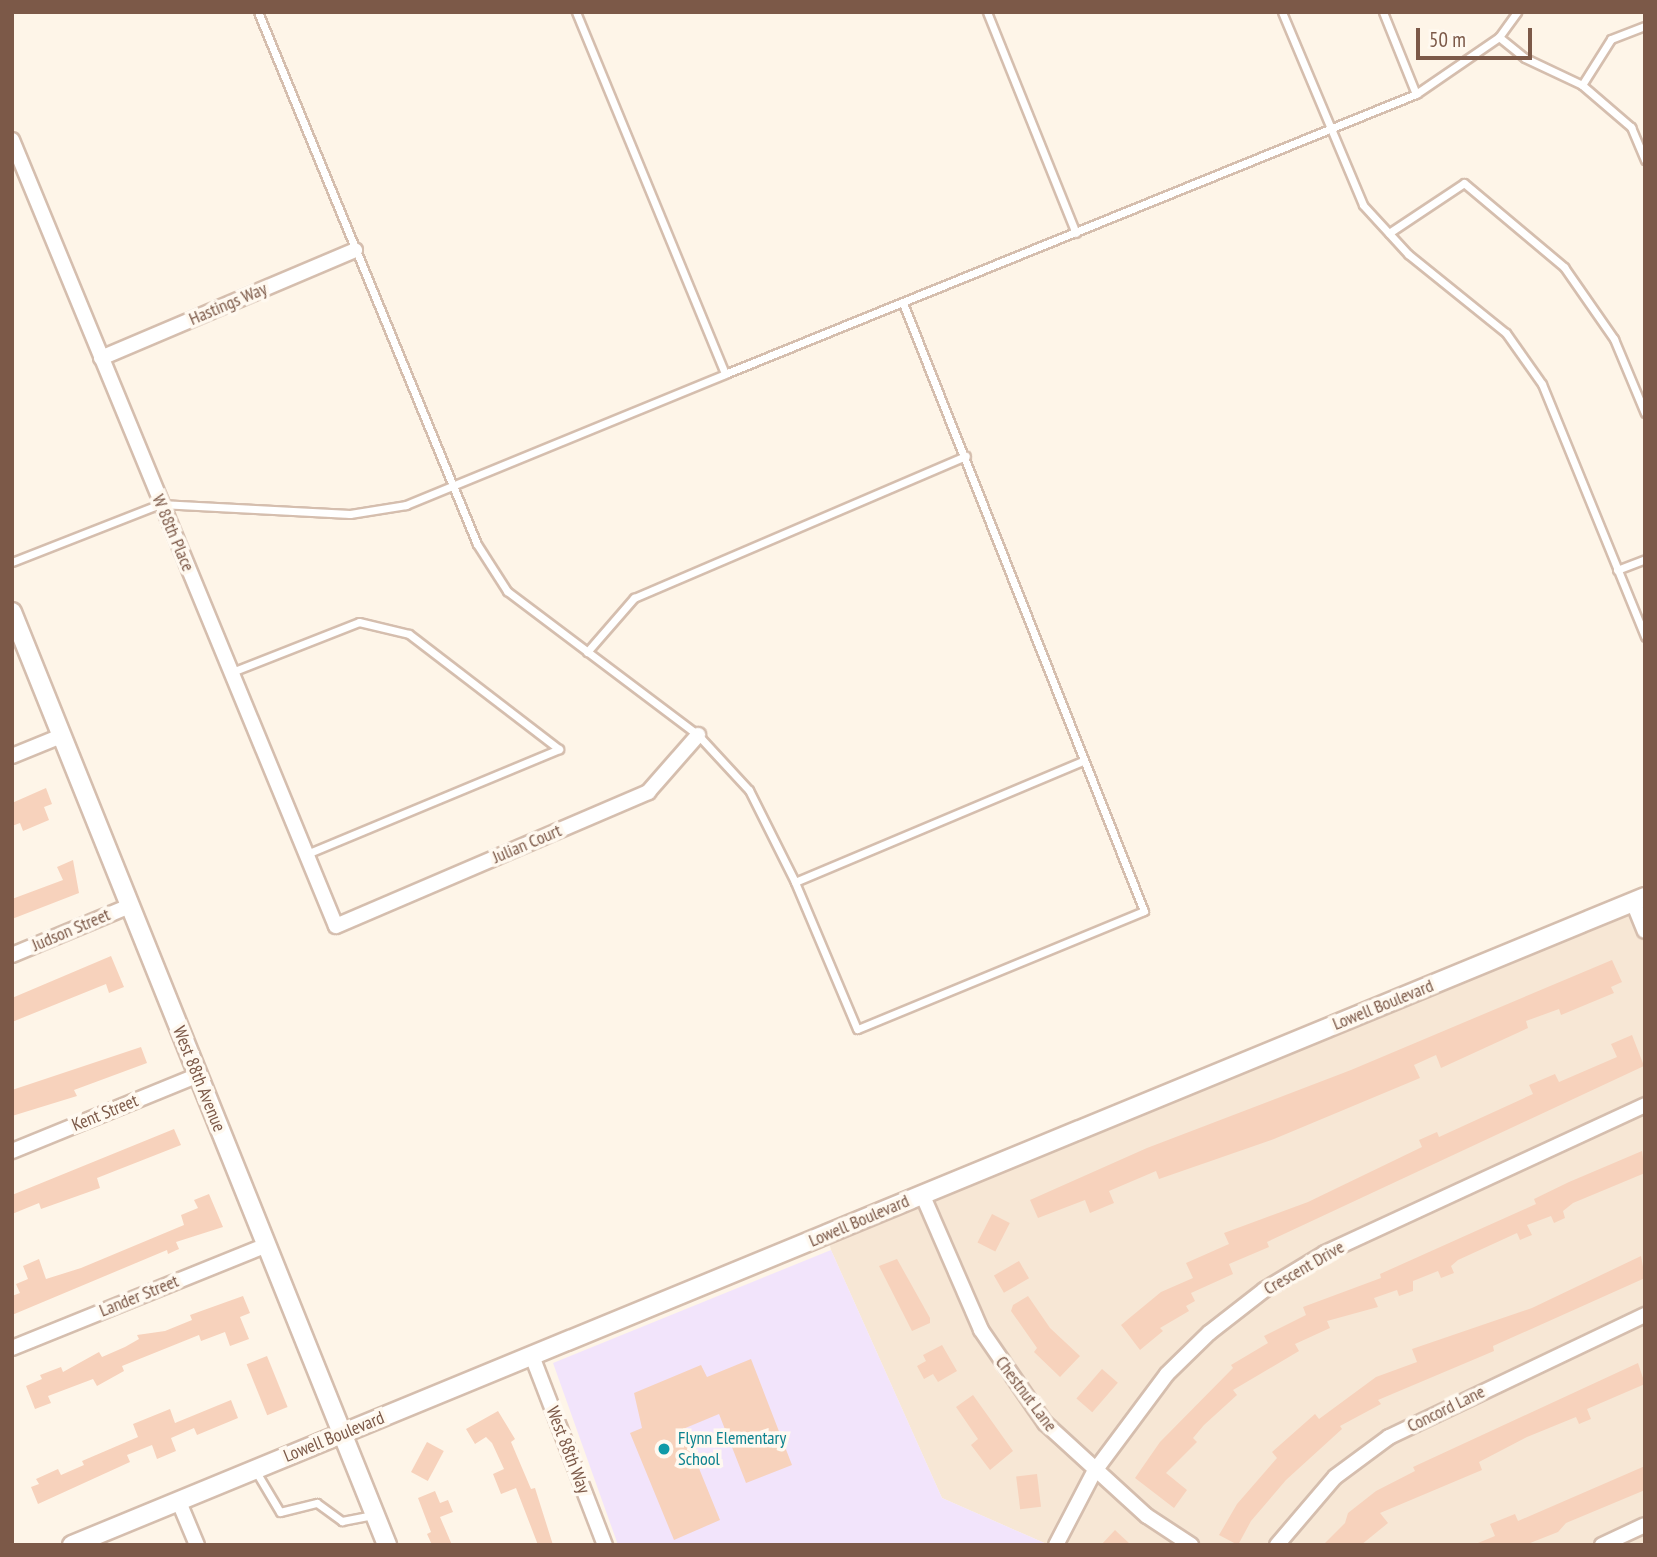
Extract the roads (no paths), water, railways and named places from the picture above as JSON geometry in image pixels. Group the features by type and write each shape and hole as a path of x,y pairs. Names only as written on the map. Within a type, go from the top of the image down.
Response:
{"street":[{"name":"W 88th Place","path":"12,140 336,926"},
{"name":"Hastings Way","path":"101,358 355,250"},
{"name":"West 88th Avenue","path":"12,612 387,1545"},
{"name":"Julian Court","path":"336,926 648,792 698,735"},
{"path":"12,756 61,736"},
{"path":"1639,900 1645,931"},
{"name":"Lowell Boulevard","path":"72,1545 1639,900"},
{"name":"Judson Street","path":"12,955 130,906"},
{"name":"Kent Street","path":"12,1151 198,1075"},
{"name":"Crescent Drive","path":"1056,1545 1094,1472 1167,1374 1209,1333 1286,1275 1645,1105"},
{"name":"Chestnut Lane","path":"922,1194 981,1331 1045,1423 1094,1472 1147,1517 1191,1545"},
{"name":"Lander Street","path":"12,1348 267,1245"},
{"name":"Concord Lane","path":"1277,1545 1335,1477 1389,1437 1645,1315"},
{"name":"West 88th Way","path":"531,1356 605,1545"},
{"path":"179,1502 197,1545"},
{"path":"1602,1545 1645,1525"}],"lane":[{"path":"258,12 477,544 507,591 698,735 749,790 795,882 857,1029 1144,911 1083,761 966,456 903,303"},
{"path":"576,12 725,374"},
{"path":"987,12 1076,233"},
{"path":"1282,12 1363,205 1408,254 1506,333 1542,384 1645,637"},
{"path":"1382,12 1416,94"},
{"path":"12,562 160,504 350,514 406,505 1416,94 1499,37 1517,12"},
{"path":"1582,85 1611,39 1645,26"},
{"path":"1499,37 1525,58 1582,85 1631,127 1645,160"},
{"path":"1389,233 1464,183 1564,267 1614,339 1645,413"},
{"path":"587,652 634,598 966,456"},
{"path":"1617,570 1645,559"},
{"path":"232,672 359,622 409,634 559,749 307,855"},
{"path":"795,882 1083,761"},
{"path":"255,1470 280,1512 317,1503 342,1521 375,1515"}],"place":[{"name":"Flynn Elementary School","path":"664,1449"}]}
